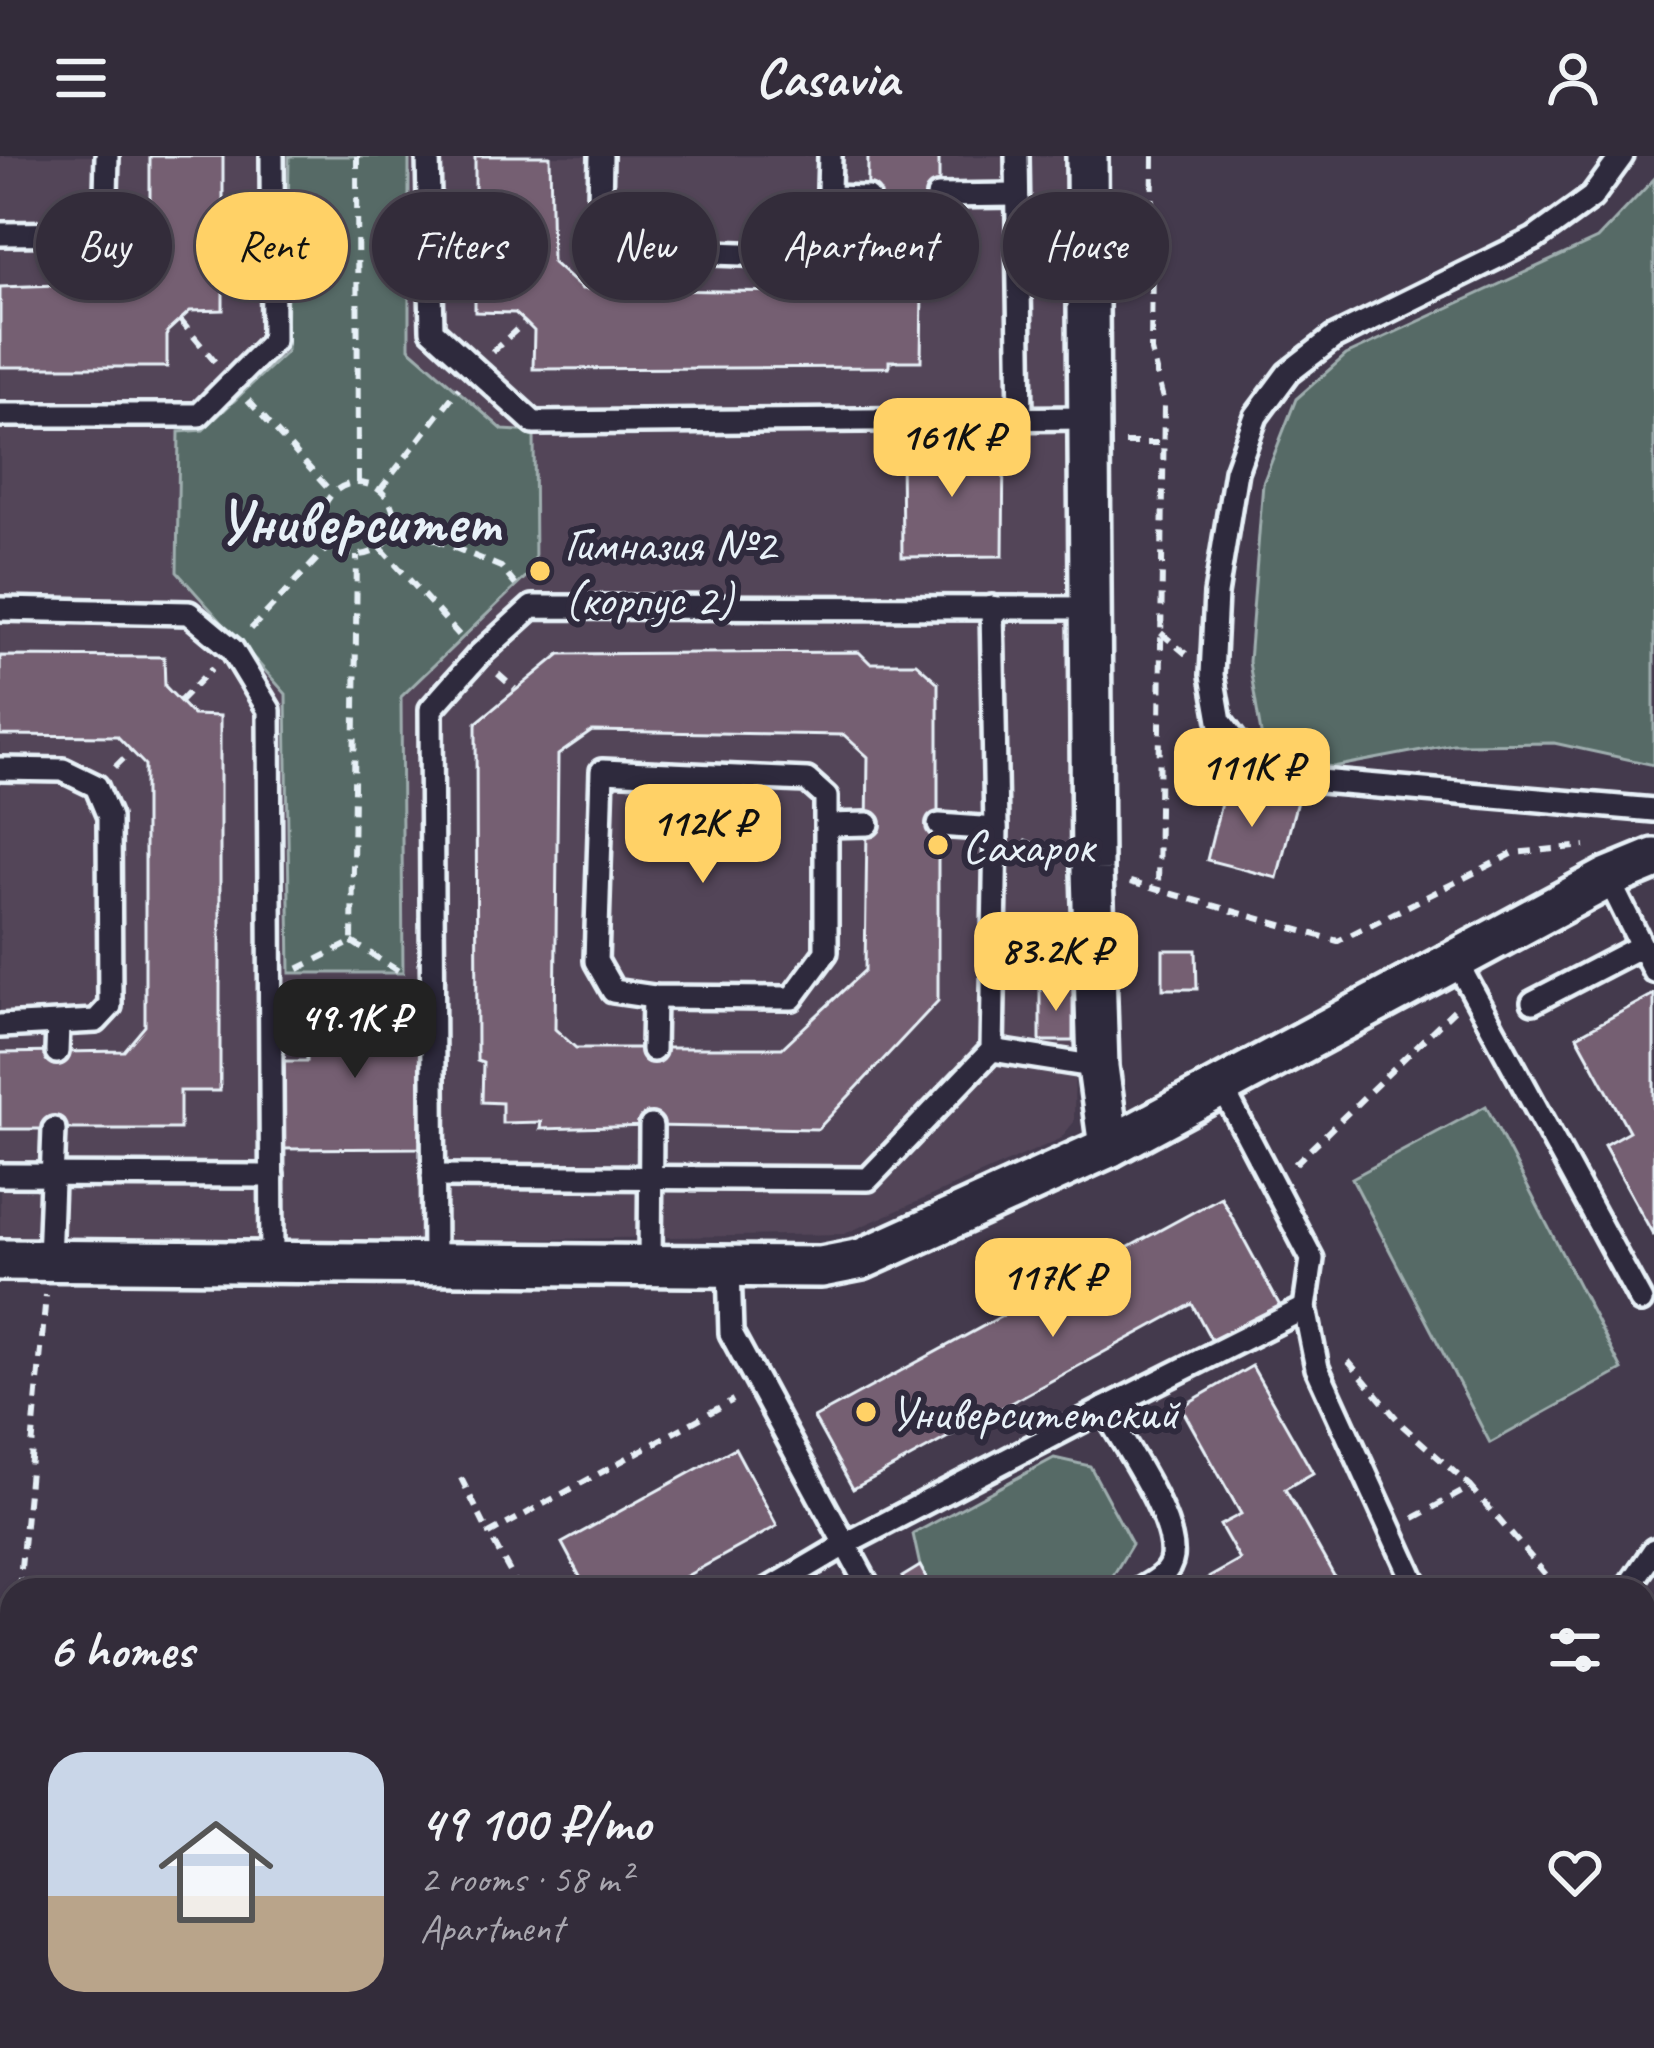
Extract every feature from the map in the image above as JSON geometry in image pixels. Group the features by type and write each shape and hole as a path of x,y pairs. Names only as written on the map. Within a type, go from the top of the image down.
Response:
{"street":[{"path":"1087,156 1092,871 1098,1067 1109,1147"},
{"path":"0,1260 821,1267 862,1259 1109,1147 1222,1088 1455,959 1597,862 1654,859"}],"lane":[{"path":"0,234 105,233 107,156"},
{"path":"0,415 199,415 233,383 273,340 272,156"},
{"path":"428,156 432,330 534,423 1087,418"},
{"path":"602,156 599,249 741,254"},
{"path":"829,192 830,156"},
{"path":"1017,156 1017,192"},
{"path":"1622,156 1592,197 1534,238 1333,338 1288,373 1256,416 1236,471 1216,594 1212,675 1220,722 1244,751 1309,780 1654,810"},
{"path":"1019,300 1021,419"},
{"path":"434,1264 431,709 478,656 532,607 1088,608"},
{"path":"433,1176 868,1179 992,1050 996,829 992,607"},
{"path":"0,609 189,613 232,649 269,710 272,1263"},
{"path":"0,769 63,770 95,786 109,817 110,1006 96,1021 0,1026"},
{"path":"602,771 807,780 826,797 827,825 826,952 792,998 654,997 613,992 596,961 602,771"},
{"path":"827,825 868,824"},
{"path":"939,825 996,829"},
{"path":"1597,862 1654,971"},
{"path":"1533,1002 1641,946"},
{"path":"1455,959 1641,1300"},
{"path":"652,1050 654,997"},
{"path":"57,1052 58,1024"},
{"path":"992,1050 1098,1067"},
{"path":"1222,1088 1312,1259 1304,1308 1317,1368 1413,1578"},
{"path":"650,1266 651,1126"},
{"path":"49,1260 54,1129"},
{"path":"0,1175 272,1176"},
{"path":"729,1267 731,1333 864,1578"},
{"path":"788,1578 1103,1409 1304,1308"},
{"path":"1103,1409 1169,1529 1172,1560 1160,1578"},
{"path":"1635,1578 1654,1550"}],"path":[{"path":"357,156 358,482"},
{"path":"1153,156 1151,351 1164,403 1158,890"},
{"path":"180,320 332,493"},
{"path":"380,490 473,370 525,322"},
{"path":"1124,443 1163,443"},
{"path":"358,482 380,490 392,505 395,524 381,548 357,556 331,544 322,527 322,509 332,493 358,482"},
{"path":"395,524 501,567 532,607"},
{"path":"180,701 331,544"},
{"path":"381,548 478,656 515,689"},
{"path":"352,942 357,556"},
{"path":"996,829 1092,871 1338,941 1514,853 1597,862"},
{"path":"271,984 352,942"},
{"path":"352,942 432,995"},
{"path":"1273,1185 1460,1005 1475,997"},
{"path":"20,1578 49,1260"},
{"path":"1346,1359 1402,1426 1471,1487 1549,1578"},
{"path":"489,1534 738,1397"},
{"path":"461,1478 513,1578"},
{"path":"1391,1531 1471,1487"}],"shaded area":[{"name":"Гимназия №2 (корпус 2)","path":"0,156 1086,156 1086,192 1003,192 1003,300 1084,300 1074,1122 1060,1139 844,1234 444,1241 0,1237"}],"green space":[{"path":"289,156 409,156 409,192 372,192 372,300 409,300 409,348 503,430 534,432 535,568 401,697 403,973 290,973 286,694 177,572 179,432 203,430 286,352 287,300 348,300 348,192 288,192"},
{"path":"1654,179 1654,765 1554,743 1453,744 1333,767 1287,760 1262,740 1249,662 1263,483 1296,399 1346,355 1597,239"},
{"path":"1486,1106 1622,1370 1490,1443 1352,1178"},
{"path":"1054,1458 1090,1466 1132,1544 1112,1578 926,1578 913,1534"}],"building":[{"path":"150,156 223,156 223,192 196,192 196,300 223,300 223,310 190,311 167,332 167,367 0,367 0,287 36,286 36,300 172,300 172,192 150,192"},
{"path":"475,156 550,156 552,262 572,280 572,300 717,300 717,291 741,291 741,300 922,300 921,361 889,361 889,367 533,369 534,331 515,313 475,312 475,300 548,300 548,192 475,192"},
{"path":"868,156 939,156 939,192 868,192"},
{"path":"1004,443 1003,556 902,557 901,444"},
{"path":"859,652 870,663 916,663 938,683 938,1001 818,1129 540,1129 541,1122 502,1123 502,1103 482,1102 483,1063 477,1061 476,723 560,654","holes":["592,731 844,735 868,757 865,970 782,1048 576,1048 555,1029 558,755"]},
{"path":"0,656 164,657 165,686 193,715 220,716 220,1091 180,1091 180,1129 0,1129 0,1053 124,1051 145,1026 145,765 117,736 0,735"},
{"path":"1226,783 1297,801 1277,878 1207,860"},
{"path":"1163,950 1196,950 1197,989 1163,989"},
{"path":"1040,986 1073,986 1073,1041 1040,1041"},
{"path":"1654,994 1654,1236 1604,1145 1629,1131 1577,1036"},
{"path":"420,1006 420,1148 282,1149 282,1061 307,1061 306,1007"},
{"path":"1221,1197 1280,1306 1213,1343 1192,1304 853,1489 814,1418"},
{"path":"1252,1366 1313,1473 1285,1489 1335,1578 1208,1578 1240,1560 1220,1525 1241,1514 1181,1407"},
{"path":"735,1448 777,1526 683,1578 581,1578 562,1543"},
{"path":"920,1566 926,1578 903,1578"}],"place":[{"name":"Гимназия №2 (корпус 2)","path":"540,571"},
{"name":"Сахарок","path":"938,845"},
{"name":"Университетский","path":"866,1412"}],"district":[{"name":"Университет","path":"359,521"}]}
